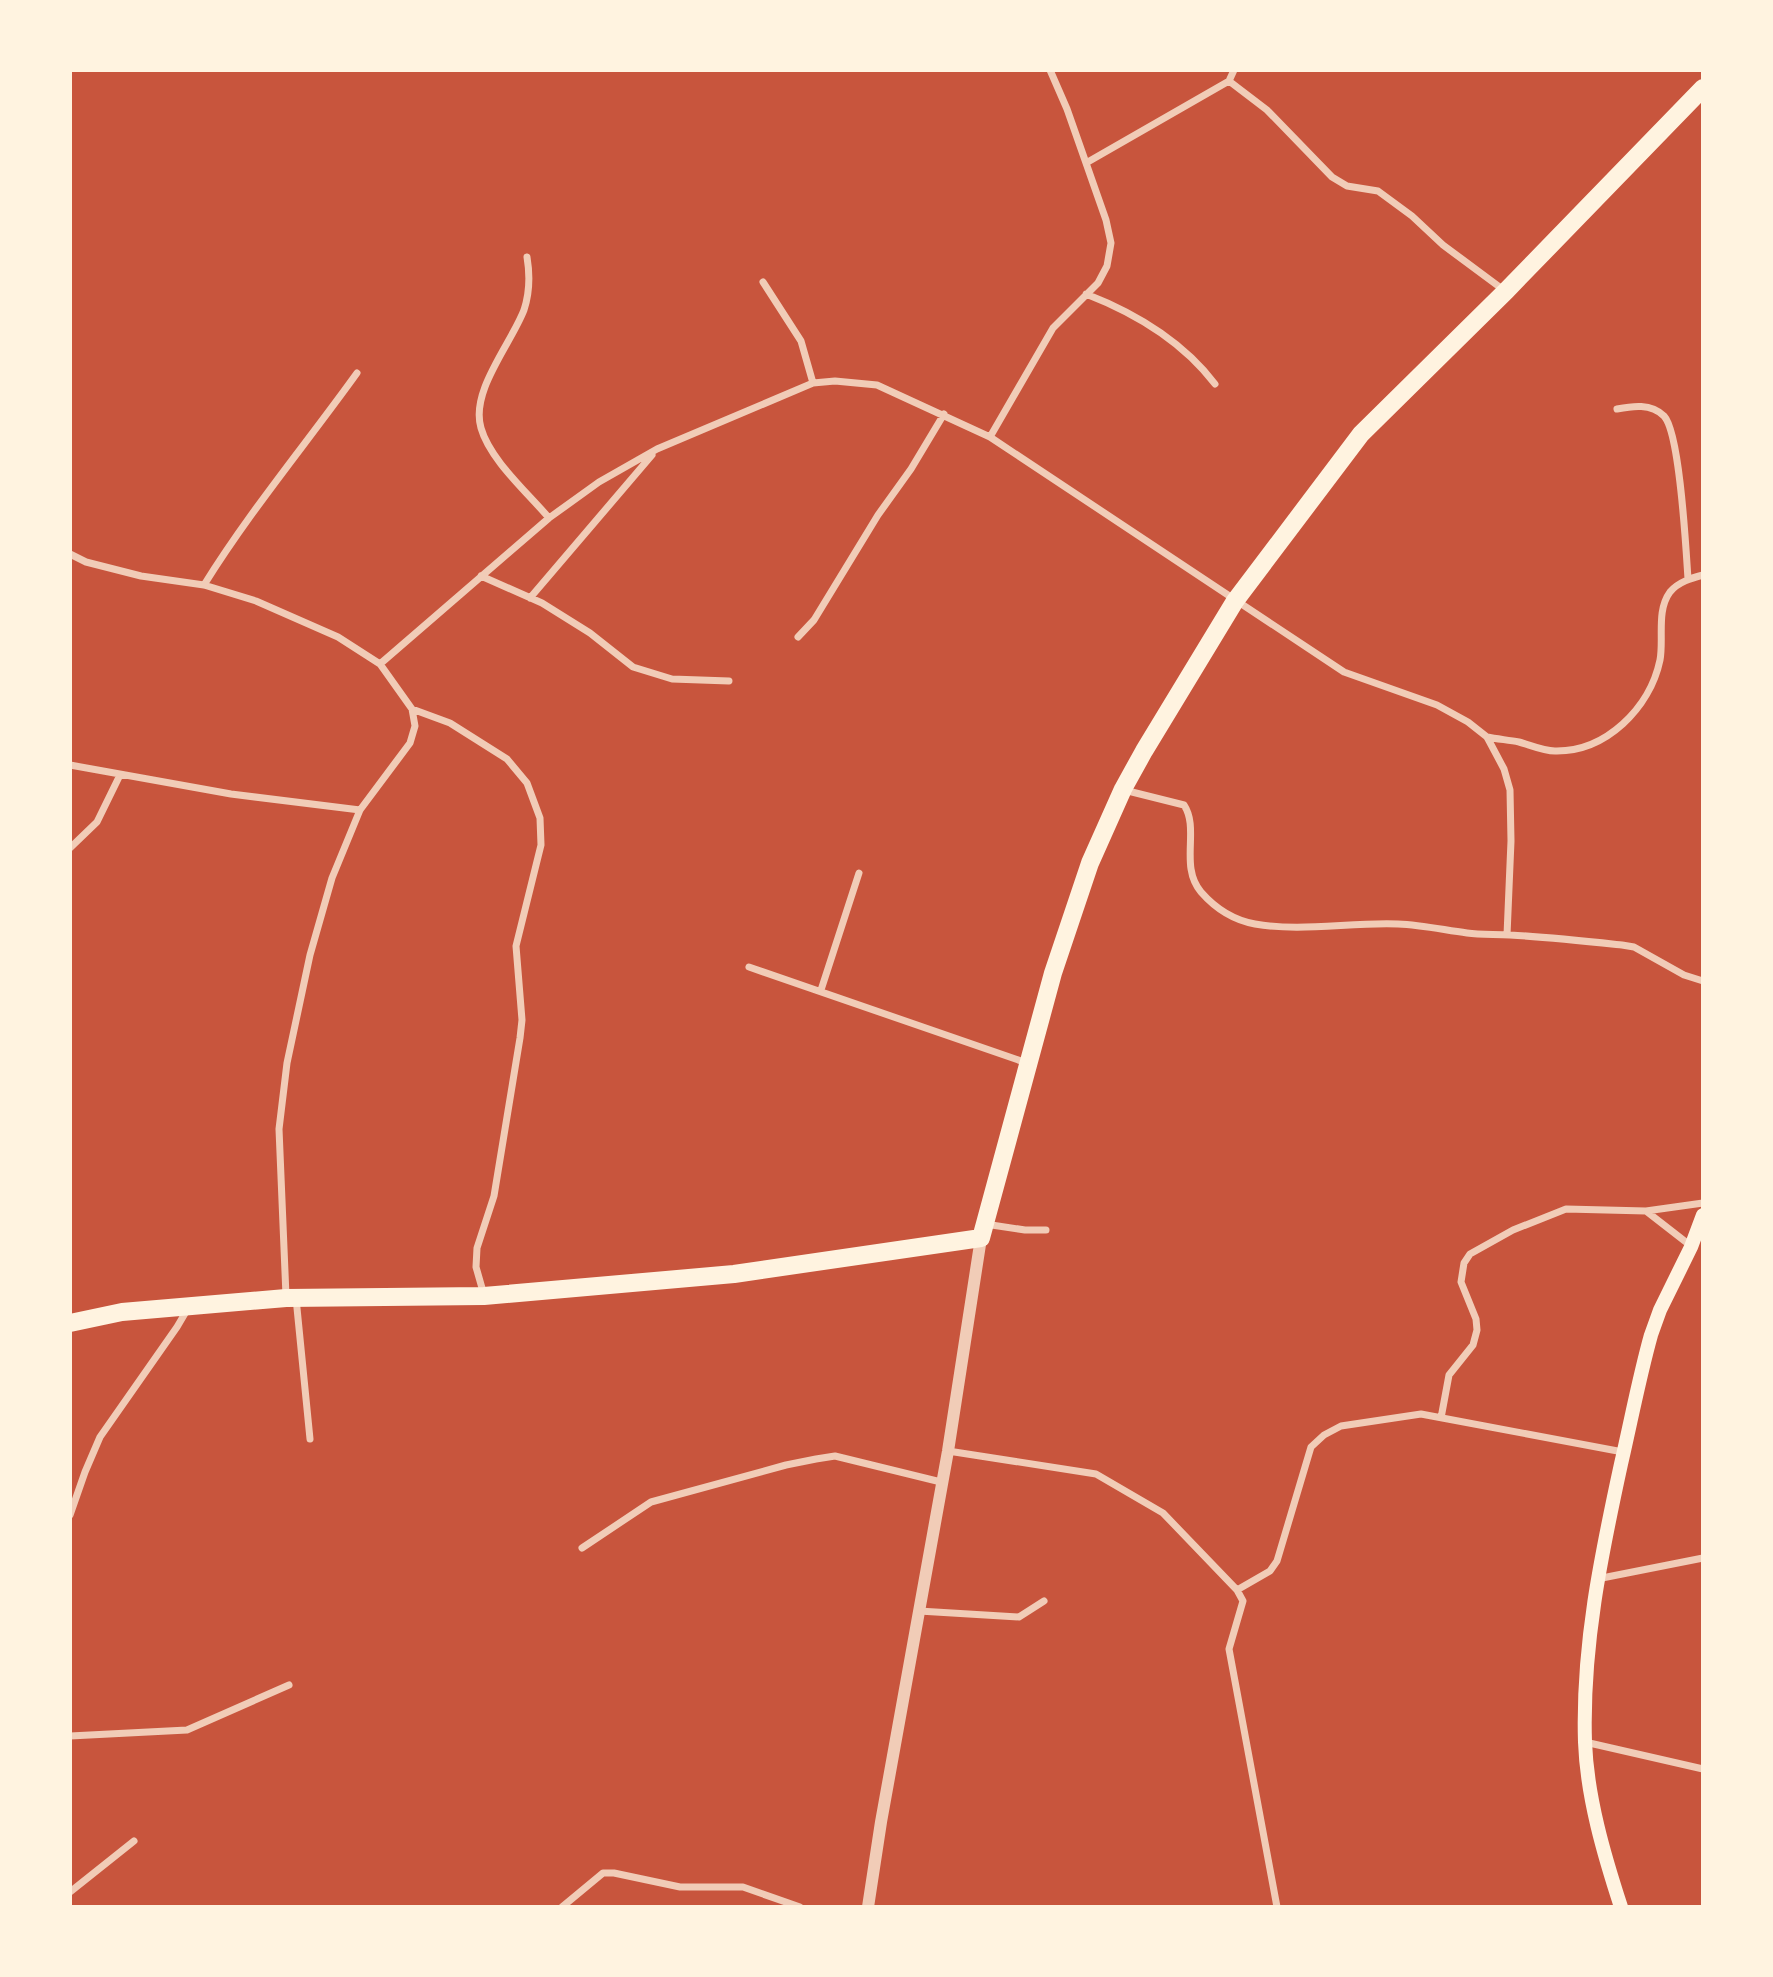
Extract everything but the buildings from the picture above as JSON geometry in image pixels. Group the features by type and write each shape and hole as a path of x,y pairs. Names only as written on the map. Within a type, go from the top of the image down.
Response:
{"highway":[{"path":"70,1323 122,1312 291,1298 484,1296 734,1274 983,1231 1053,973 1090,863 1123,789 1235,601 1361,434 1506,291 1703,88"}],"main road":[{"path":"1621,1907 1594,1805 1585,1742 1589,1631 1596,1580 1651,1335 1703,1215"}],"street":[{"path":"990,437 1053,328 1098,283 1107,266 1111,243 1106,220 1067,109 1050,70"},
{"path":"1086,163 1229,81 1234,70"},
{"path":"1229,81 1267,110 1332,177 1347,186 1377,191 1412,216 1443,245 1506,291"},
{"path":"527,257 530,276 524,310 485,387 479,411 481,430 498,459 549,518"},
{"path":"763,282 801,341 813,383"},
{"path":"1086,294 1120,307 1166,337 1197,361 1215,383"},
{"path":"204,585 256,507 295,459 357,373"},
{"path":"380,664 549,518 599,482 657,449 813,383 835,381 877,385 990,437 1343,672 1437,705 1468,722 1487,737 1504,769 1510,790 1507,934"},
{"path":"1617,408 1646,407 1664,416 1670,425 1677,464 1688,579"},
{"path":"798,637 814,620 944,414"},
{"path":"530,598 657,449"},
{"path":"70,554 86,562 141,576 204,585 256,601 338,637 380,664 412,709 415,726 410,743 360,810 332,878 310,955 288,1063 279,1129 291,1298 310,1439"},
{"path":"1487,737 1563,751 1605,737 1624,723 1633,716 1652,689 1661,658 1661,616 1670,592 1688,579 1703,575"},
{"path":"481,576 530,598 590,633 633,667 672,679 729,681"},
{"path":"412,709 450,723 507,759 527,783 540,818 541,845 516,946 522,1020 520,1038 502,1158 494,1196 477,1248 475,1267 484,1296"},
{"path":"70,765 231,794 360,810"},
{"path":"70,848 97,822 120,775"},
{"path":"1123,789 1184,805 1189,823 1189,862 1192,878 1212,904 1231,917 1253,924 1278,927 1400,924 1470,933 1507,934 1634,947 1684,975 1703,981"},
{"path":"821,990 859,873"},
{"path":"749,967 1027,1063"},
{"path":"1441,1418 1449,1375 1472,1345 1477,1330 1476,1319 1461,1282 1464,1264 1470,1254 1513,1230 1566,1209 1646,1211 1703,1203"},
{"path":"1646,1211 1691,1247"},
{"path":"868,1907 948,1451 983,1231 1046,1230"},
{"path":"70,1515 100,1437 189,1306"},
{"path":"1237,1590 1270,1571 1277,1562 1311,1447 1324,1435 1341,1426 1412,1415 1624,1452"},
{"path":"948,1451 1096,1474 1163,1513 1237,1590 1243,1601 1229,1649 1277,1907"},
{"path":"582,1548 651,1502 816,1459 835,1456 941,1482"},
{"path":"1596,1580 1703,1558"},
{"path":"919,1611 1019,1617 1044,1601"},
{"path":"70,1736 187,1730 289,1685"},
{"path":"1585,1742 1703,1769"},
{"path":"70,1892 134,1842"},
{"path":"562,1907 603,1873 614,1873 680,1887 743,1888 800,1907"}]}
